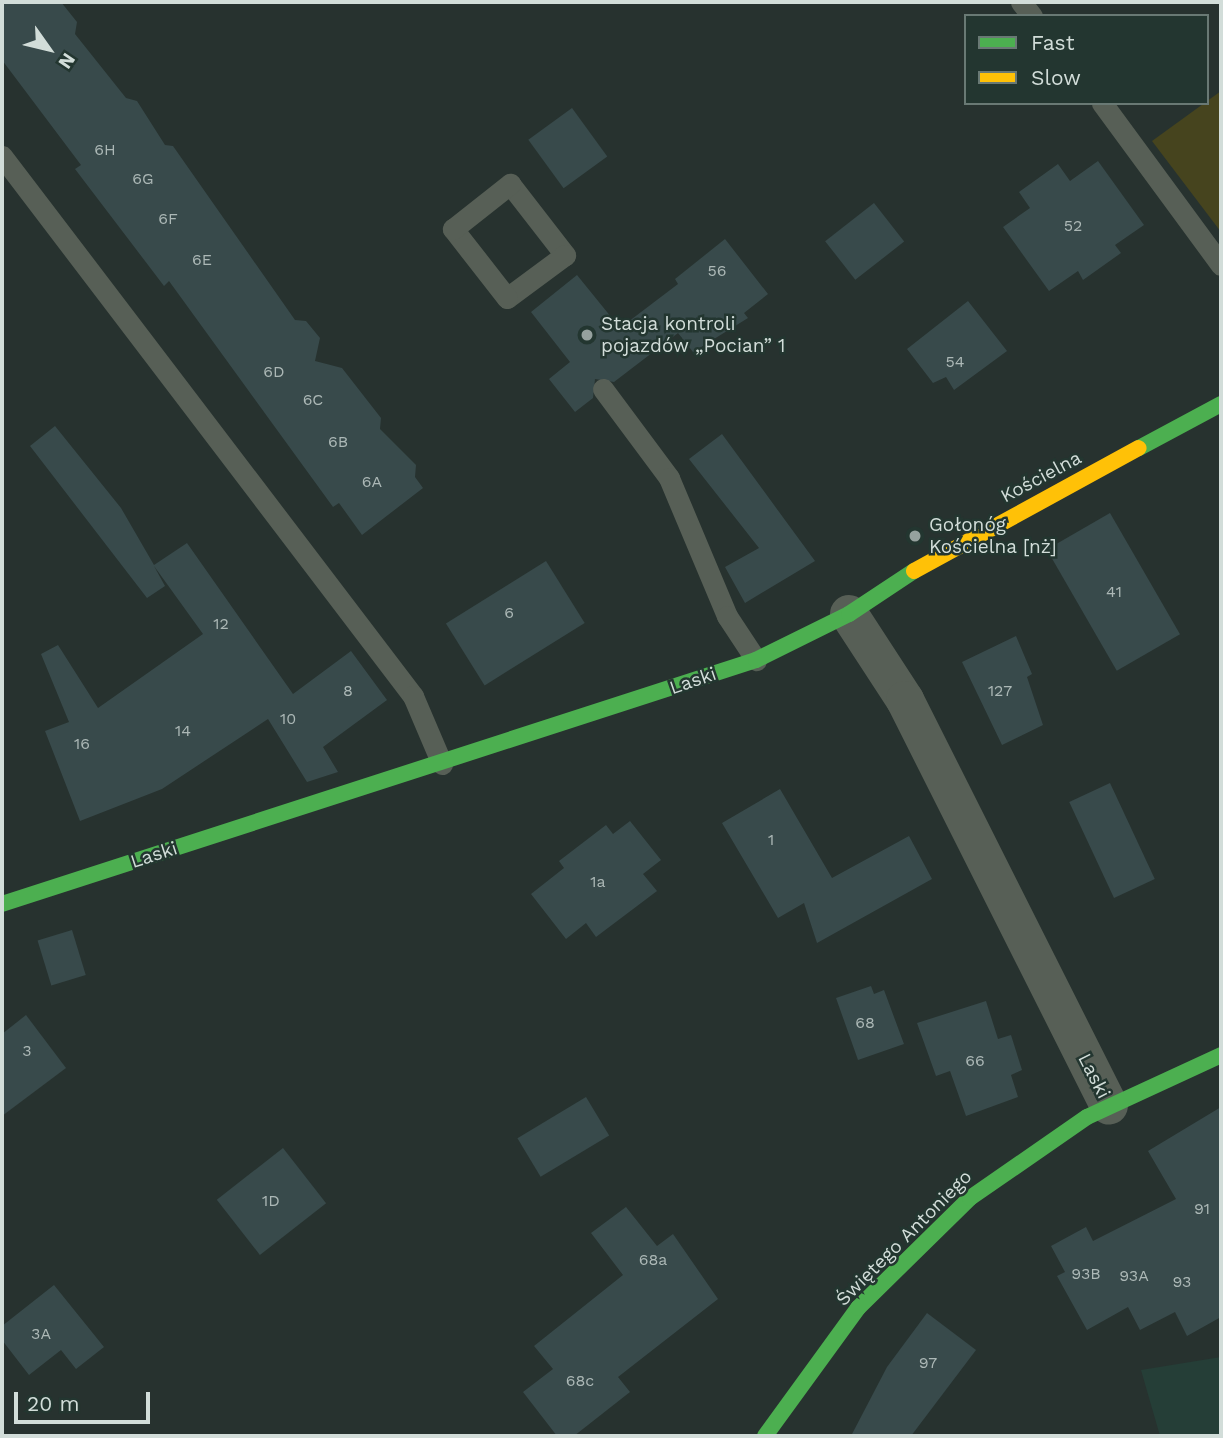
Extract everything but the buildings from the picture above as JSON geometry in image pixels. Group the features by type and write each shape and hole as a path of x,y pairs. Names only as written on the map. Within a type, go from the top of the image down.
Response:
{"street":[{"name":"Kościelna","path":"849,614 930,561 1221,404"},
{"name":"Laski","path":"2,904 442,764 755,660 849,614 905,700 1109,1105"},
{"name":"Świętego Antoniego","path":"765,1436 858,1308 970,1198 1038,1147 1109,1105 1221,1055"}],"lane":[{"path":"1103,105 1221,265"},
{"path":"2,156 413,696 442,764"},
{"path":"510,184 565,255 531,293 507,299 453,229 510,184"},
{"path":"603,389 669,478 727,616 755,660"}],"shaded area":[{"path":"1221,91 1221,232 1152,141 1202,105 1209,105 1209,100"},
{"path":"1221,1357 1221,1436 1160,1436 1141,1370"}],"traffic: fast":[{"path":"1139,448 1221,404"},
{"path":"2,904 756,660 849,614 914,571"},
{"path":"765,1436 858,1308 970,1198 1087,1117 1221,1055"}],"traffic: slow":[{"path":"914,571 1139,448"}],"place":[{"name":"Stacja kontroli pojazdów „Pocian” 1","path":"587,335"},
{"name":"Gołonóg Kościelna [nż]","path":"915,536"}]}
